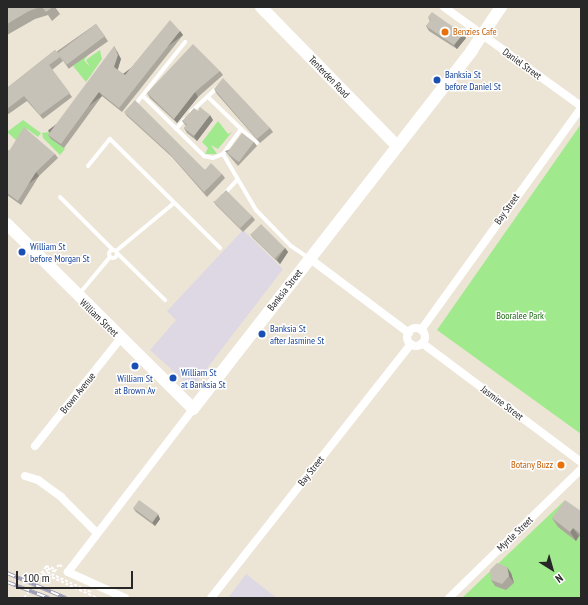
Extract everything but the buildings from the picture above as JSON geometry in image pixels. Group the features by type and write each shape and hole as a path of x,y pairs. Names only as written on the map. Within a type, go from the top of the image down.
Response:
{"street":[{"name":"Tenterden Road","path":"261,7 397,146"},
{"name":"Daniel Street","path":"444,7 581,107"},
{"name":"Banksia Street","path":"125,598 68,572 309,258 483,35 501,7"},
{"name":"Bay Street","path":"421,330 581,107"},
{"name":"William Street","path":"7,224 120,339 193,409"},
{"path":"309,258 409,333 411,344 422,343 425,338 421,330 409,333"},
{"name":"Brown Avenue","path":"35,446 120,339"},
{"name":"Jasmine Street","path":"422,343 581,462"},
{"name":"Bay Street","path":"211,598 411,344"},
{"name":"Myrtle Street","path":"449,598 581,469"},
{"path":"25,476 38,480 61,498 97,533"}],"lane":[{"path":"131,109 144,96 185,42"},
{"path":"176,129 223,82"},
{"path":"144,96 204,156 213,158 223,154 241,129"},
{"path":"208,97 257,143"},
{"path":"88,166 110,139 220,248"},
{"path":"223,154 236,182 266,220 309,258"},
{"path":"219,199 236,182"},
{"path":"60,196 165,300"},
{"path":"77,296 115,252 174,203"},
{"path":"262,225 266,220"}],"path":[{"path":"24,598 43,573 46,566 55,569 54,572"},
{"path":"43,573 97,598"}],"shaded area":[{"path":"243,230 283,269 192,388 150,350 176,320 167,311"},
{"path":"246,574 277,598 228,598"}],"green space":[{"path":"100,50 102,59 86,82 73,66 90,53 84,60 90,67 86,60"},
{"path":"23,120 41,133 38,137 27,129 18,142 7,132"},
{"path":"218,121 228,134 232,132 218,149 211,145 217,154 205,154 208,148 202,142"},
{"name":"Booralee Park","path":"581,124 581,434 437,330"},
{"path":"49,132 65,149 60,155 43,138 42,133"},
{"path":"564,501 581,513 581,598 462,598"}],"railway":[{"path":"7,573 66,598"},
{"path":"7,582 49,598"}],"place":[{"name":"Benzies Cafe","path":"445,32"},
{"name":"Banksia St before Daniel St","path":"437,80"},
{"name":"William St before Morgan St","path":"22,252"},
{"name":"Banksia St after Jasmine St","path":"262,334"},
{"name":"William St at Brown Av","path":"135,366"},
{"name":"William St at Banksia St","path":"173,378"},
{"name":"Botany Buzz","path":"561,465"}]}
